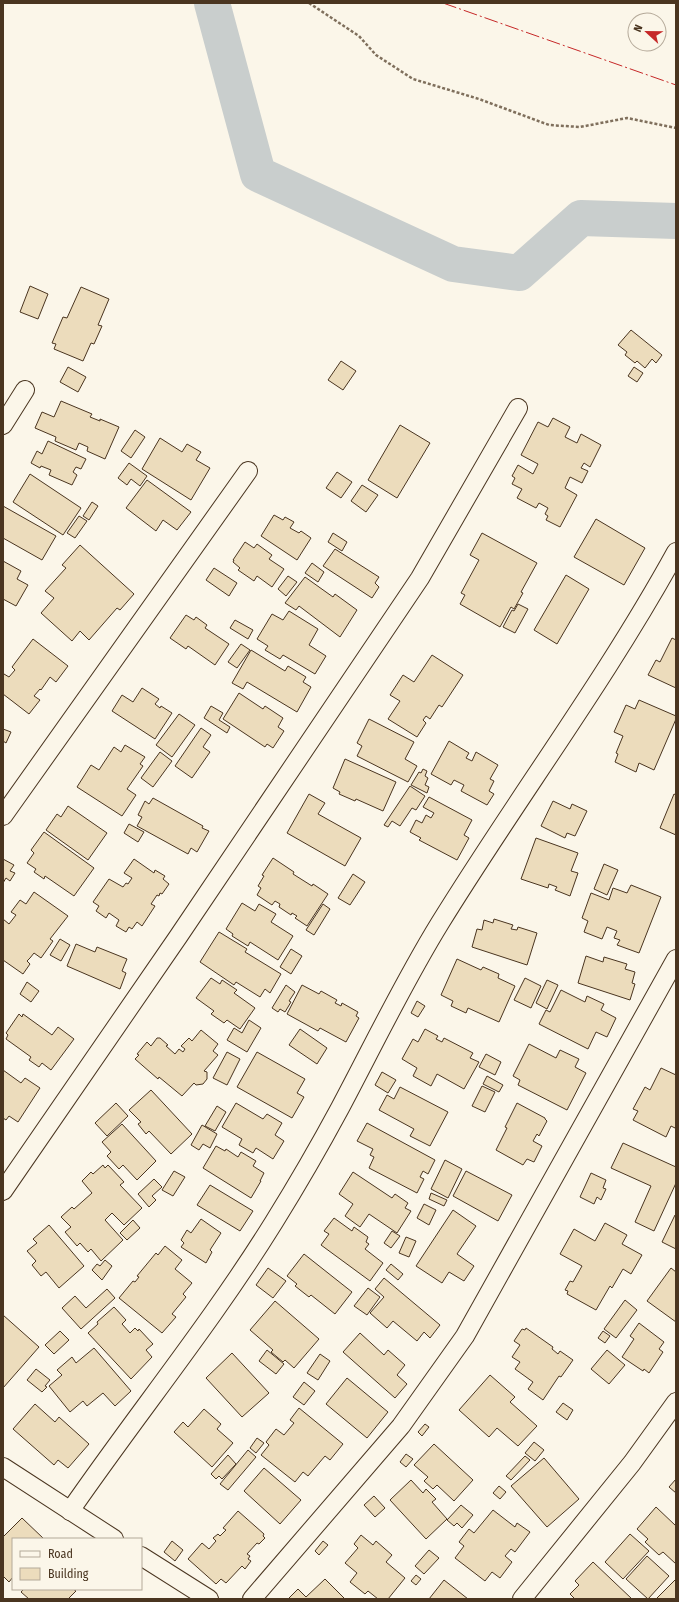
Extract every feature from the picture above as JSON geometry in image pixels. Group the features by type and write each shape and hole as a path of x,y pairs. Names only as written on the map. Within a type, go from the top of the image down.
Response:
{"street":[{"path":"3,425 25,390"},
{"path":"3,1191 178,937 420,578 518,408"},
{"path":"3,816 248,471"},
{"path":"70,1511 112,1450 215,1312 274,1222 339,1110 409,976 440,922 619,650 676,552"},
{"path":"252,1599 401,1426 465,1336 676,959"},
{"path":"522,1599 632,1463 676,1402"},
{"path":"3,1467 112,1538"},
{"path":"142,1557 209,1599"}],"path":[{"path":"309,3 359,36 376,55 413,79 479,99 549,125 580,127 628,118 676,128"}],"building":[{"path":"30,286 48,294 38,319 20,312"},
{"path":"81,287 109,299 98,325 102,326 94,344 91,343 83,361 54,349 56,344 52,343 63,317 67,318"},
{"path":"631,330 662,355 656,363 652,359 645,368 637,361 635,363 625,355 627,352 618,345"},
{"path":"341,361 356,371 343,390 328,380"},
{"path":"68,367 86,377 78,392 60,382"},
{"path":"634,367 643,373 637,382 628,376"},
{"path":"61,401 92,414 90,417 100,421 100,419 119,427 105,459 87,451 88,447 79,443 76,450 55,441 56,437 35,428 42,412 54,417"},
{"path":"553,418 570,427 565,437 577,443 581,434 601,445 590,467 584,463 581,468 588,471 582,483 570,477 565,488 577,495 560,527 546,520 548,516 545,514 548,508 539,503 536,508 517,498 522,489 512,484 515,478 512,476 518,465 533,474 538,464 521,455 538,422 548,427"},
{"path":"400,425 430,443 397,498 368,480"},
{"path":"135,430 145,437 131,458 121,451"},
{"path":"160,438 182,452 187,444 201,452 196,460 210,468 191,500 142,469"},
{"path":"48,441 86,459 81,469 76,467 73,472 77,475 72,485 49,475 51,470 41,466 40,468 31,463 37,451 42,454"},
{"path":"129,463 147,476 140,486 131,479 127,485 118,478"},
{"path":"337,472 352,482 341,498 326,488"},
{"path":"30,474 81,508 63,535 13,502"},
{"path":"147,480 191,512 177,530 163,520 156,531 126,508"},
{"path":"362,485 378,495 366,512 351,501"},
{"path":"92,502 98,506 89,520 83,516"},
{"path":"3,506 56,536 42,560 3,538"},
{"path":"274,515 283,520 285,517 294,522 290,528 299,533 301,531 311,538 297,560 261,536"},
{"path":"79,516 87,521 75,538 67,533"},
{"path":"596,519 645,548 624,585 574,557"},
{"path":"333,533 347,542 342,551 328,542"},
{"path":"482,533 537,563 521,592 523,593 514,609 511,607 500,627 460,604 465,595 461,593 479,560 470,555"},
{"path":"245,542 254,548 257,544 272,555 269,559 284,569 272,587 257,576 254,581 238,570 240,568 233,562"},
{"path":"80,545 134,594 120,610 117,608 89,640 80,631 72,641 41,613 54,598 45,591 66,568 62,565"},
{"path":"335,549 379,577 375,583 379,587 372,598 323,566"},
{"path":"3,561 21,571 17,579 28,585 16,606 3,599"},
{"path":"312,563 324,572 318,582 305,573"},
{"path":"214,568 237,583 229,596 206,580"},
{"path":"566,575 589,589 557,644 534,630"},
{"path":"288,576 297,582 286,596 278,589"},
{"path":"305,577 333,597 335,594 357,610 340,637 299,606 296,610 285,603"},
{"path":"518,604 528,609 515,633 503,627 512,610 514,611"},
{"path":"289,611 318,629 309,645 326,656 315,674 283,655 280,659 265,650 268,646 257,639 272,614 283,620"},
{"path":"186,615 194,620 196,617 207,625 205,628 229,644 215,665 188,646 186,649 170,638"},
{"path":"235,620 253,630 248,639 230,628"},
{"path":"672,638 676,640 676,688 648,675 656,660 660,662"},
{"path":"33,639 68,666 56,682 50,677 41,690 40,689 34,696 40,700 29,714 3,694 3,675 4,674 9,677 15,670 12,667"},
{"path":"241,644 250,650 237,668 228,662"},
{"path":"251,650 285,671 288,666 306,677 303,682 311,687 297,712 247,682 243,689 232,683"},
{"path":"432,655 463,675 442,707 439,705 430,719 426,716 423,720 426,723 417,737 388,719 400,701 390,695 403,675 414,682"},
{"path":"142,688 159,699 155,704 172,713 155,739 112,711 122,695 133,702"},
{"path":"239,693 263,709 265,706 283,718 278,727 284,731 273,748 267,744 265,747 223,719"},
{"path":"639,700 676,716 676,719 654,770 639,763 636,772 615,762 618,754 616,753 623,736 614,732 626,705 635,709"},
{"path":"211,706 223,713 219,720 230,727 227,733 204,718"},
{"path":"179,714 195,725 172,757 156,745"},
{"path":"369,719 414,742 405,759 417,766 408,782 357,756 362,746 357,743"},
{"path":"201,728 211,735 203,747 210,752 192,778 175,766"},
{"path":"3,729 11,732 6,743 3,741"},
{"path":"449,741 469,753 466,758 472,761 476,752 498,765 490,779 494,781 489,791 494,794 487,805 461,791 464,785 454,780 451,785 431,774"},
{"path":"125,745 145,757 140,764 143,766 127,789 136,795 122,816 77,787 91,765 99,770 114,747 121,752"},
{"path":"160,752 172,761 153,787 141,778"},
{"path":"345,759 396,782 383,811 356,799 355,801 339,794 340,792 333,788"},
{"path":"423,769 427,771 425,776 428,778 425,785 429,787 427,793 411,785 419,772 421,773"},
{"path":"410,786 425,796 416,810 412,808 400,826 392,821 388,827 384,825"},
{"path":"309,794 325,803 318,814 361,838 345,866 287,833"},
{"path":"674,794 676,795 676,835 660,828"},
{"path":"429,797 472,820 464,835 469,838 457,860 419,840 421,838 410,832 416,820 422,823 426,815 431,818 434,813 423,807"},
{"path":"153,798 203,826 202,828 209,831 197,852 191,848 188,854 137,826 142,817 138,815 145,801 149,804"},
{"path":"553,801 570,809 572,804 587,811 575,836 567,833 565,838 541,826"},
{"path":"68,806 107,833 88,860 46,830 57,814 61,817"},
{"path":"129,824 144,832 138,842 124,833"},
{"path":"44,832 94,868 74,896 45,876 44,879 34,872 36,869 27,863 34,853 31,850"},
{"path":"536,838 578,853 571,871 578,873 570,896 555,890 557,887 549,884 548,888 521,879"},
{"path":"273,858 294,872 293,874 312,886 313,884 328,894 307,926 295,918 297,916 292,913 291,915 279,907 280,904 275,901 272,905 257,895 261,888 258,886 264,876 262,875"},
{"path":"3,859 14,865 10,871 15,873 10,881 6,878 3,883"},
{"path":"134,859 154,873 155,870 165,876 163,879 169,884 162,894 160,893 159,896 157,895 151,904 155,906 142,926 137,922 132,929 129,927 126,932 116,926 119,920 109,913 106,918 96,911 99,906 93,902 109,879 123,887 126,883 128,884 132,878 124,873"},
{"path":"604,864 618,870 607,895 594,889"},
{"path":"353,874 365,882 350,905 338,898"},
{"path":"631,885 661,897 639,953 617,945 620,940 614,938 617,931 607,927 602,939 584,932 588,921 582,918 591,893 609,900 613,888 627,893"},
{"path":"34,892 68,916 50,939 53,941 41,958 34,953 27,961 30,964 23,974 3,960 3,919 9,924 16,915 11,912 20,900 26,904"},
{"path":"242,903 255,911 259,904 276,914 271,922 293,936 278,960 250,942 248,946 232,936 233,934 226,929"},
{"path":"323,904 330,909 314,935 306,930"},
{"path":"494,919 513,925 511,929 517,930 518,927 537,933 527,965 472,947 477,929 482,930 484,920 493,923"},
{"path":"219,932 247,949 245,952 281,974 270,993 265,989 260,997 236,982 234,985 200,962"},
{"path":"60,939 70,945 61,961 50,955"},
{"path":"76,944 95,952 97,947 127,959 122,971 126,973 120,989 67,966"},
{"path":"291,949 302,956 291,974 280,967"},
{"path":"586,956 603,962 604,957 627,964 625,969 635,972 632,983 635,984 630,1000 578,983"},
{"path":"457,959 481,970 483,967 499,974 498,978 515,986 499,1022 468,1008 466,1013 451,1006 453,1001 441,995"},
{"path":"211,978 220,984 222,980 237,990 234,993 255,1008 240,1029 227,1020 224,1023 211,1014 214,1011 196,998"},
{"path":"525,978 541,986 531,1008 514,1000"},
{"path":"547,980 558,985 547,1009 536,1003"},
{"path":"27,982 39,991 31,1002 20,994"},
{"path":"286,985 295,992 289,1001 291,1002 285,1012 280,1009 278,1012 272,1008"},
{"path":"302,985 319,994 321,991 337,1000 335,1003 341,1006 342,1003 358,1012 356,1016 359,1018 346,1042 320,1028 318,1031 287,1014"},
{"path":"561,990 585,1002 587,996 604,1004 601,1010 616,1018 607,1037 596,1032 588,1049 539,1024 546,1010 550,1012"},
{"path":"417,1001 425,1006 418,1017 411,1013"},
{"path":"19,1014 22,1017 23,1014 52,1035 58,1027 74,1039 51,1070 42,1063 39,1067 29,1060 31,1057 6,1039 8,1035 6,1033"},
{"path":"249,1020 261,1028 247,1052 227,1040 234,1028 242,1033"},
{"path":"300,1029 327,1048 317,1064 289,1045"},
{"path":"425,1029 438,1036 436,1039 442,1042 444,1038 473,1053 470,1058 479,1062 464,1089 437,1074 431,1086 413,1076 417,1068 402,1059 413,1039 418,1042"},
{"path":"201,1030 218,1044 213,1051 218,1055 204,1071 207,1072 207,1079 203,1084 196,1085 194,1083 182,1096 159,1077 158,1079 135,1059 139,1055 137,1054 147,1042 151,1046 157,1038 160,1038 168,1045 166,1046 175,1054 179,1049 183,1052 185,1049 181,1046 189,1038 192,1041"},
{"path":"529,1044 556,1058 560,1050 579,1059 575,1067 586,1073 567,1110 518,1085 520,1080 513,1076"},
{"path":"227,1052 240,1059 227,1085 213,1078"},
{"path":"257,1052 305,1079 297,1093 304,1097 292,1118 237,1087"},
{"path":"486,1054 501,1062 495,1075 479,1067"},
{"path":"661,1068 676,1075 676,1126 675,1128 671,1126 666,1137 633,1120 638,1111 633,1109 645,1087 650,1090"},
{"path":"3,1070 21,1083 25,1078 40,1088 18,1122 9,1116 6,1120 3,1118"},
{"path":"382,1072 396,1080 388,1093 375,1085"},
{"path":"487,1076 503,1085 499,1092 483,1084"},
{"path":"482,1086 495,1092 485,1112 472,1106"},
{"path":"400,1087 448,1112 430,1146 410,1136 414,1129 379,1110 387,1095 394,1099"},
{"path":"151,1090 192,1134 171,1154 149,1131 146,1134 138,1124 141,1122 129,1110"},
{"path":"116,1103 128,1116 107,1136 95,1123"},
{"path":"236,1103 263,1119 267,1114 282,1123 275,1135 284,1141 273,1159 256,1148 253,1153 239,1145 242,1139 222,1127"},
{"path":"517,1103 545,1118 547,1121 539,1136 537,1134 533,1141 542,1146 534,1162 527,1159 523,1165 496,1150"},
{"path":"217,1106 226,1112 215,1131 205,1126"},
{"path":"367,1123 435,1160 428,1174 423,1171 420,1177 424,1179 417,1193 369,1168 374,1157 370,1155 373,1149 357,1141"},
{"path":"122,1124 156,1161 137,1180 123,1165 119,1169 107,1156 111,1152 102,1142"},
{"path":"202,1125 217,1134 210,1148 203,1144 199,1150 191,1145"},
{"path":"623,1143 676,1167 676,1183 654,1231 635,1222 651,1186 611,1168"},
{"path":"216,1146 225,1151 226,1149 238,1157 241,1152 256,1161 253,1166 264,1173 251,1198 203,1168"},
{"path":"445,1160 462,1169 448,1198 431,1189"},
{"path":"103,1165 105,1168 108,1165 124,1182 120,1185 142,1208 124,1225 112,1213 105,1220 123,1240 101,1261 91,1249 88,1252 80,1243 77,1246 65,1232 71,1227 61,1217 72,1207 74,1209 92,1193 82,1181 91,1172 93,1174"},
{"path":"174,1171 185,1177 173,1196 162,1190"},
{"path":"466,1171 512,1195 498,1221 453,1196"},
{"path":"353,1172 392,1198 395,1194 408,1203 405,1208 411,1211 397,1233 369,1214 360,1227 345,1216 353,1204 339,1194"},
{"path":"591,1173 606,1180 603,1188 606,1189 601,1200 597,1197 594,1204 580,1197"},
{"path":"154,1179 162,1187 152,1196 156,1200 149,1207 138,1194"},
{"path":"210,1185 253,1211 240,1231 197,1205"},
{"path":"431,1193 447,1200 444,1206 429,1199"},
{"path":"424,1204 436,1210 429,1225 417,1218"},
{"path":"453,1210 476,1226 457,1254 474,1266 464,1281 449,1272 442,1283 416,1266"},
{"path":"676,1215 676,1249 662,1242"},
{"path":"334,1218 352,1231 354,1227 368,1237 366,1242 369,1244 365,1249 383,1263 370,1281 321,1245 329,1234 324,1231"},
{"path":"201,1219 221,1233 210,1250 212,1252 206,1263 181,1247 184,1243 181,1240 187,1230 191,1233"},
{"path":"133,1220 140,1228 127,1240 120,1233"},
{"path":"605,1223 627,1235 622,1244 642,1255 631,1274 623,1269 612,1288 610,1286 596,1310 567,1294 568,1291 565,1290 570,1281 573,1282 582,1266 560,1254 574,1229 595,1241"},
{"path":"49,1225 84,1266 59,1288 46,1272 41,1276 32,1265 36,1261 27,1251 37,1243 33,1239"},
{"path":"392,1231 400,1236 391,1248 384,1243"},
{"path":"406,1237 416,1241 409,1257 399,1253"},
{"path":"165,1246 182,1260 175,1269 192,1283 183,1294 186,1297 172,1314 176,1317 162,1333 119,1298 133,1281 135,1282 139,1277 137,1276 156,1253 158,1255"},
{"path":"304,1254 352,1292 335,1314 311,1295 309,1297 295,1286 297,1284 287,1276"},
{"path":"105,1260 112,1266 102,1280 92,1270 97,1264 100,1266"},
{"path":"391,1264 403,1274 398,1280 386,1270"},
{"path":"268,1268 286,1281 273,1298 256,1285"},
{"path":"671,1268 676,1272 676,1322 647,1301"},
{"path":"384,1278 440,1325 430,1338 424,1332 417,1341 393,1321 387,1328 370,1313 384,1297 375,1289"},
{"path":"368,1288 380,1297 367,1315 354,1306"},
{"path":"107,1289 115,1298 81,1329 62,1308 75,1296 86,1308"},
{"path":"625,1300 637,1310 616,1338 604,1329"},
{"path":"275,1301 319,1339 294,1368 285,1360 283,1362 271,1352 273,1350 250,1330"},
{"path":"114,1307 126,1320 122,1324 130,1333 135,1328 138,1331 139,1329 153,1344 146,1350 152,1357 131,1379 88,1333 98,1324 97,1322"},
{"path":"3,1315 39,1347 3,1388"},
{"path":"639,1323 664,1342 659,1349 663,1352 649,1373 644,1369 643,1371 622,1357 634,1339 630,1336"},
{"path":"526,1328 553,1347 552,1349 558,1354 560,1351 573,1360 561,1377 559,1376 543,1400 528,1389 533,1382 515,1369 520,1362 512,1357 520,1345 514,1341 522,1329 525,1330"},
{"path":"60,1331 69,1340 54,1354 45,1345"},
{"path":"603,1331 610,1336 605,1343 598,1338"},
{"path":"360,1333 384,1355 388,1350 405,1365 397,1375 407,1384 395,1398 343,1352"},
{"path":"94,1348 131,1391 115,1406 103,1393 87,1406 83,1401 70,1412 49,1386 62,1375 57,1370 72,1357 76,1363"},
{"path":"267,1350 284,1364 276,1374 259,1361"},
{"path":"607,1350 625,1365 609,1384 591,1369"},
{"path":"232,1353 269,1393 242,1417 206,1378"},
{"path":"320,1354 330,1361 318,1380 307,1373"},
{"path":"36,1369 50,1380 45,1386 47,1387 42,1392 27,1380"},
{"path":"490,1375 515,1397 510,1402 537,1426 518,1446 497,1428 489,1437 459,1410"},
{"path":"347,1378 388,1412 367,1438 326,1404"},
{"path":"304,1382 315,1391 304,1405 293,1397"},
{"path":"563,1403 573,1410 567,1420 556,1412"},
{"path":"35,1404 55,1422 59,1417 89,1444 68,1468 58,1460 54,1465 13,1429"},
{"path":"299,1408 343,1444 330,1460 325,1456 308,1476 303,1472 295,1482 261,1455 269,1445 266,1442 276,1429 284,1435 294,1423 290,1420"},
{"path":"204,1409 221,1424 217,1429 233,1443 212,1467 174,1432 183,1422 188,1427"},
{"path":"425,1424 429,1427 422,1436 418,1432"},
{"path":"257,1438 264,1443 256,1453 250,1448"},
{"path":"534,1442 544,1450 535,1461 525,1453"},
{"path":"434,1444 473,1480 454,1501 437,1485 433,1489 424,1481 428,1477 414,1465"},
{"path":"248,1450 256,1457 228,1490 220,1484"},
{"path":"406,1454 413,1459 406,1467 400,1462"},
{"path":"228,1455 236,1464 222,1479 219,1476 216,1479 211,1474"},
{"path":"525,1456 530,1460 511,1480 506,1476"},
{"path":"544,1458 579,1499 547,1527 511,1486"},
{"path":"264,1468 301,1500 280,1524 244,1491"},
{"path":"676,1479 676,1493 669,1487"},
{"path":"411,1480 423,1493 426,1489 436,1499 432,1502 447,1519 426,1539 390,1500"},
{"path":"499,1486 506,1492 500,1499 493,1493"},
{"path":"374,1496 385,1508 375,1517 364,1505"},
{"path":"461,1505 473,1515 462,1528 457,1523 454,1526 447,1520"},
{"path":"656,1507 676,1526 676,1564 663,1552 659,1555 645,1542 648,1539 637,1529"},
{"path":"493,1510 515,1527 517,1523 530,1532 515,1552 511,1549 505,1556 512,1562 500,1578 492,1572 485,1581 455,1558 464,1546 459,1542 469,1529 474,1533"},
{"path":"238,1511 264,1534 263,1536 265,1538 259,1544 257,1543 247,1554 250,1556 248,1559 251,1561 245,1569 242,1566 226,1583 221,1579 216,1584 188,1559 202,1543 209,1549 216,1541 213,1538 218,1534 220,1536 226,1530 223,1528"},
{"path":"22,1518 43,1538 12,1538 12,1578 9,1582 3,1576 3,1537"},
{"path":"630,1534 649,1551 623,1579 605,1562"},
{"path":"361,1535 373,1545 376,1541 392,1555 386,1562 405,1578 388,1599 378,1599 368,1591 365,1594 350,1582 357,1573 345,1563 358,1548 354,1544"},
{"path":"172,1541 183,1550 175,1561 164,1552"},
{"path":"323,1541 328,1545 319,1555 315,1551"},
{"path":"429,1550 439,1558 424,1574 415,1566"},
{"path":"647,1556 669,1576 648,1599 626,1579"},
{"path":"593,1562 632,1599 575,1599 570,1594 579,1585 575,1581"},
{"path":"416,1575 421,1579 416,1585 411,1581"},
{"path":"325,1579 345,1599 288,1599 298,1589 306,1597"},
{"path":"444,1580 468,1599 429,1599"},
{"path":"675,1580 676,1599 656,1599"},
{"path":"23,1590 76,1591 68,1599 29,1599 21,1592"}],"waterway":[{"path":"212,3 258,174 453,264 519,273 581,218 676,221"}],"power":[{"path":"443,3 676,85"}]}
